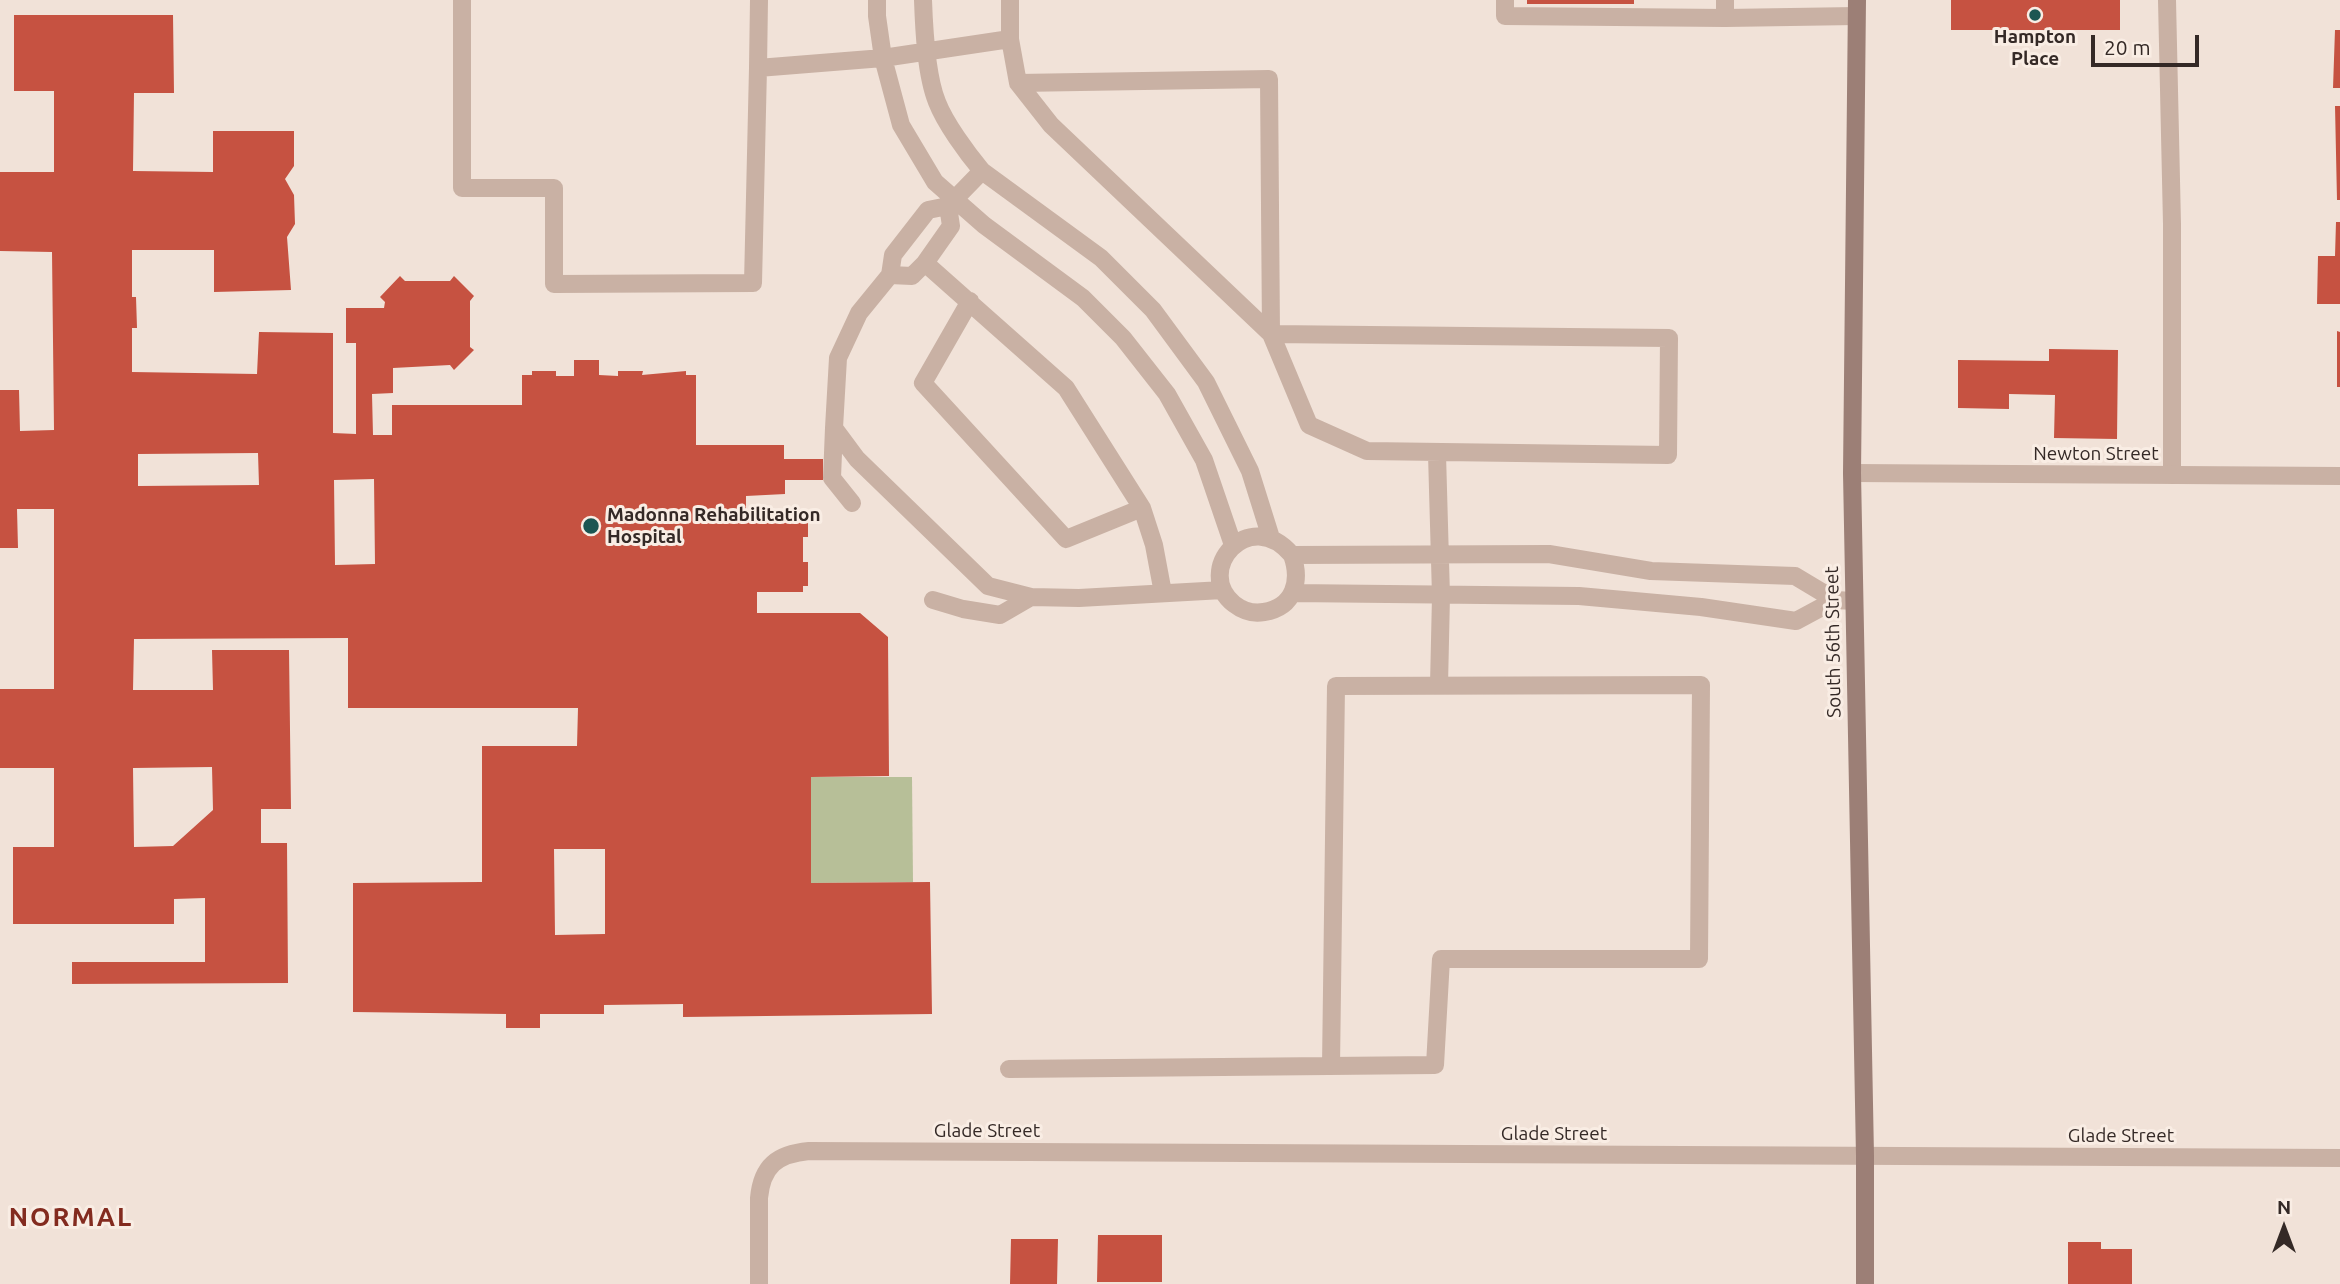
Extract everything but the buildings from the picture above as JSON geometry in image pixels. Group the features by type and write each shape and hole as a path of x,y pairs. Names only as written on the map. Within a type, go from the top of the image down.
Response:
{"main road":[{"name":"South 56th Street","path":"1856,8 1852,473 1865,1284"}],"street":[{"path":"461,0 462,188 554,188 554,284 753,283 758,0"},
{"path":"877,0 883,58 901,125 935,182 951,203 1083,298 1122,338 1167,394 1204,460 1233,545"},
{"path":"923,0 926,51 937,102 968,154 982,171 1101,258 1153,310 1206,382 1250,471 1272,538"},
{"path":"1010,0 1010,39 1018,83 1051,125 1272,334 1669,338 1668,455 1367,451 1309,425 1272,334 1269,79 1018,83"},
{"path":"1505,0 1505,16 1856,8"},
{"path":"2167,0 2172,224 2172,475"},
{"path":"758,68 883,58 1010,39"},
{"path":"852,503 832,478 838,358 859,313 890,275 893,255 929,210 951,203 982,171"},
{"path":"890,275 912,276 925,262 951,226 951,203"},
{"path":"925,262 1066,388 1142,508 1154,545 1163,593"},
{"path":"970,301 923,383 1066,539 1142,508"},
{"path":"834,428 857,459 988,586 1031,597 1079,598 1223,590"},
{"path":"1437,454 1441,596 1439,685"},
{"name":"Newton Street","path":"1852,473 2340,476"},
{"path":"1245,538 1272,538 1283,544 1292,555 1297,581 1284,604 1262,613 1250,612 1230,600 1223,590 1220,566 1233,545 1245,538"},
{"path":"1292,555 1549,554 1651,571 1795,576 1835,600 1854,601"},
{"path":"1292,593 1578,596 1701,607 1796,621 1835,600"},
{"path":"933,600 963,609 1000,615 1031,597"},
{"path":"1009,1069 1331,1066 1435,1065 1441,959 1699,959 1701,685 1336,686 1331,1066"},
{"name":"Glade Street","path":"759,1284 760,1185 772,1164 794,1152 2340,1157"}],"green space":[{"path":"811,777 912,777 913,882 811,883"}],"place":[{"name":"Hampton Place","path":"2035,15"},
{"name":"Madonna Rehabilitation Hospital","path":"591,526"}],"district":[{"name":"NORMAL","path":"71,1217"}]}
